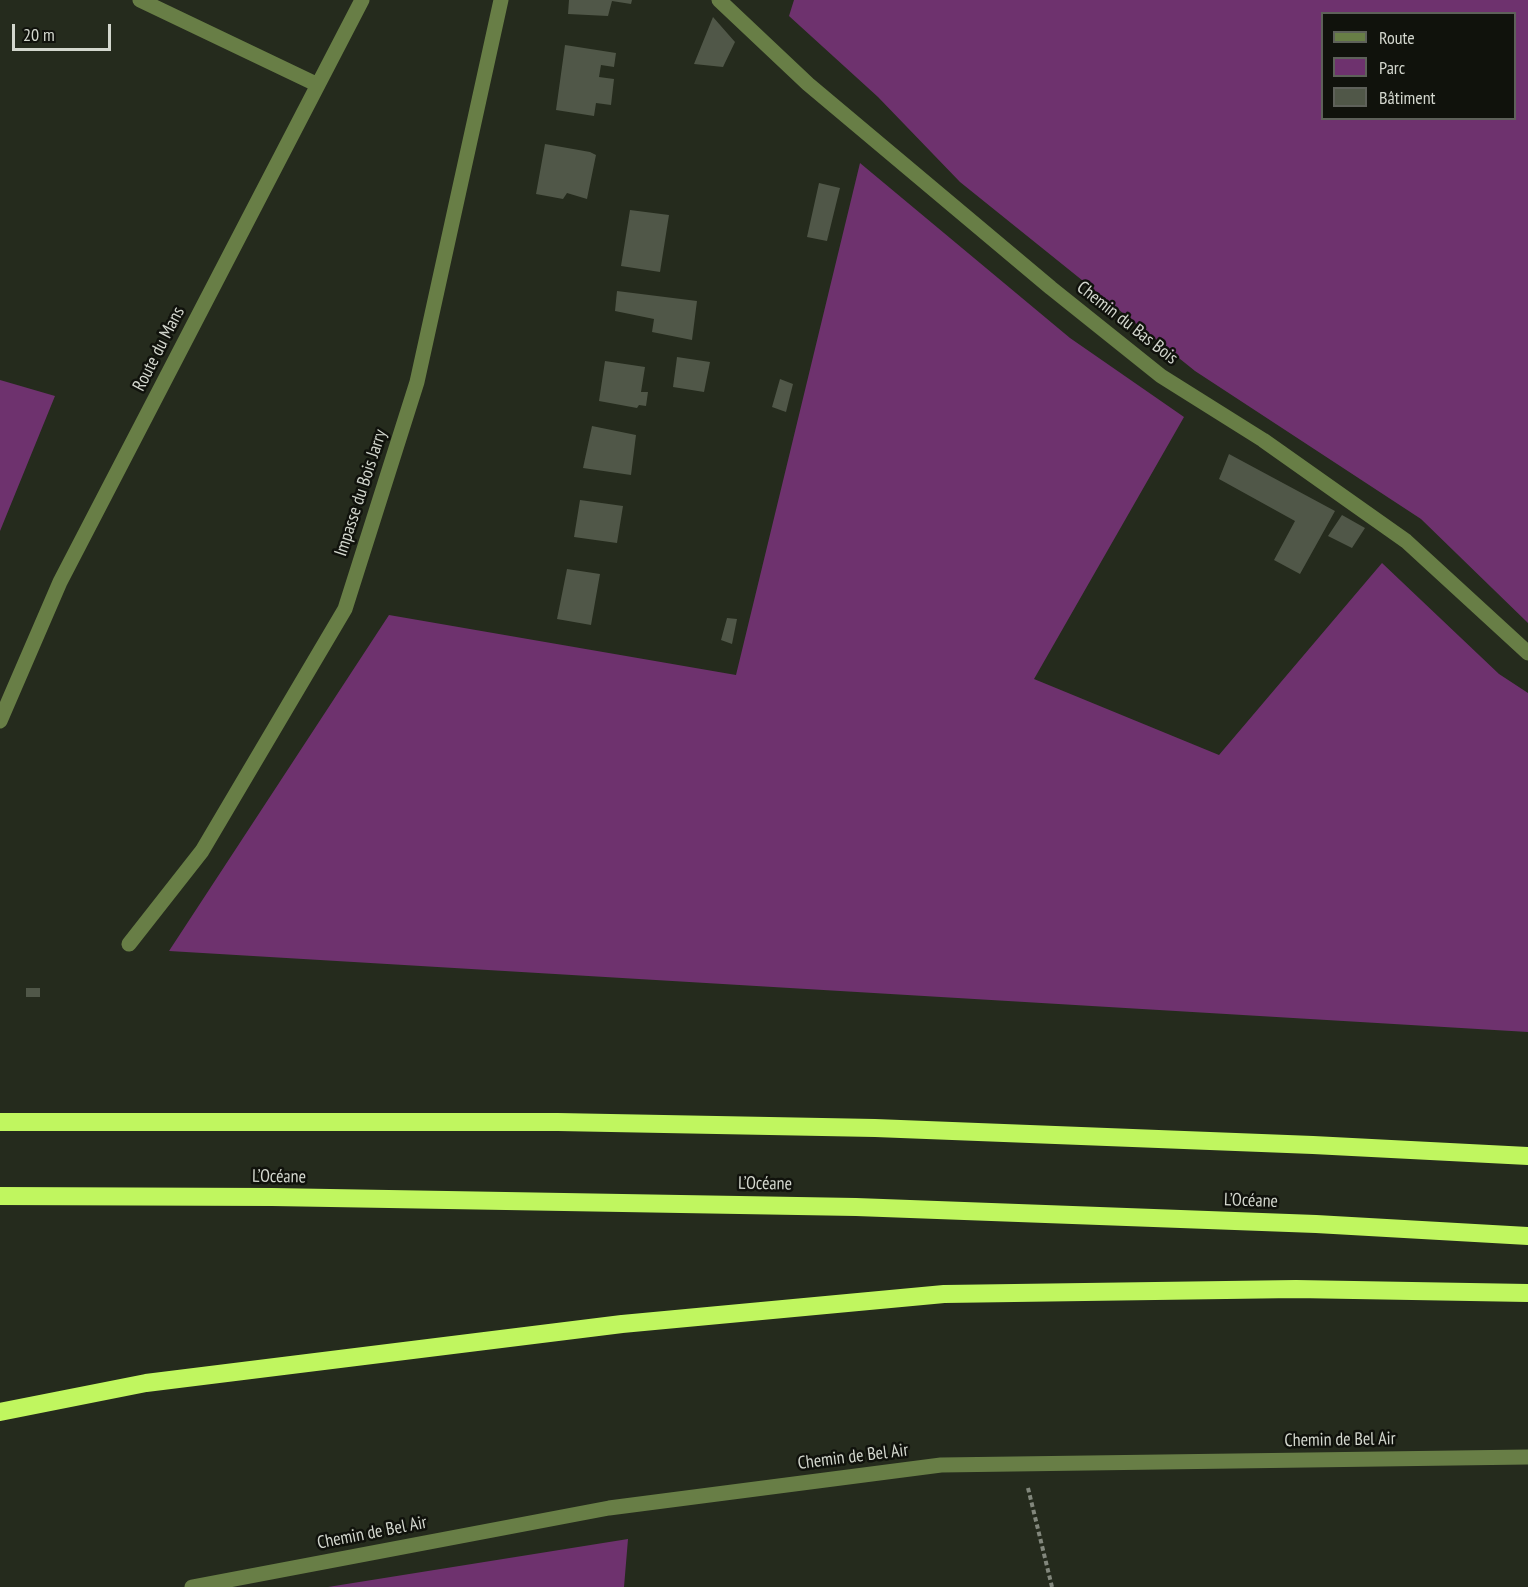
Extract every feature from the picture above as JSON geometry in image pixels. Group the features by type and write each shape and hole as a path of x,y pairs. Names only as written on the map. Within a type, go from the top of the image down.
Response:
{"highway":[{"path":"0,1122 558,1122 875,1128 1528,1156"},
{"name":"L’Océane","path":"0,1196 307,1198 868,1207 1316,1224 1528,1236"},
{"path":"0,1412 146,1383 622,1324 944,1294 1296,1289 1528,1293"}],"street":[{"path":"140,0 318,85"},
{"name":"Route du Mans","path":"0,721 60,582 362,0"},
{"name":"Impasse du Bois Jarry","path":"129,944 202,851 345,609 417,382 501,0"},
{"name":"Chemin du Bas Bois","path":"719,0 808,84 1051,288 1161,376 1263,440 1406,541 1528,653"},
{"name":"Chemin de Bel Air","path":"192,1587 609,1508 941,1465 1528,1457"}],"path":[{"path":"1022,1464 1052,1587"}],"green space":[{"path":"794,0 1528,0 1528,623 1421,519 1195,371 960,182 878,97 789,16"},
{"path":"860,163 1070,338 1184,417 1034,679 1219,755 1382,563 1499,674 1528,693 1528,1032 169,951 389,615 736,675"},
{"path":"0,380 55,396 0,531"},
{"path":"628,1539 624,1587 328,1587"}],"building":[{"path":"569,0 632,0 631,4 612,1 608,16 568,14"},
{"path":"713,17 735,42 723,67 694,64"},
{"path":"565,45 616,53 614,67 601,65 599,77 614,79 611,105 596,103 594,116 556,110"},
{"path":"545,144 596,155 587,199 567,193 563,199 536,194"},
{"path":"819,183 840,188 827,241 807,237"},
{"path":"630,210 669,215 660,272 621,266"},
{"path":"617,291 697,301 692,340 652,332 654,319 615,311"},
{"path":"677,357 710,362 704,392 673,387"},
{"path":"605,361 645,367 641,392 648,392 646,406 639,405 637,408 599,401"},
{"path":"780,379 793,384 786,412 772,407"},
{"path":"592,426 636,435 631,475 583,468"},
{"path":"1229,454 1335,511 1300,574 1274,560 1295,521 1219,479"},
{"path":"580,500 623,506 617,543 574,537"},
{"path":"1342,515 1365,528 1352,548 1328,536"},
{"path":"567,569 600,574 591,625 557,619"},
{"path":"727,618 737,619 732,644 721,640"},
{"path":"26,988 40,988 40,997 26,997"}]}
